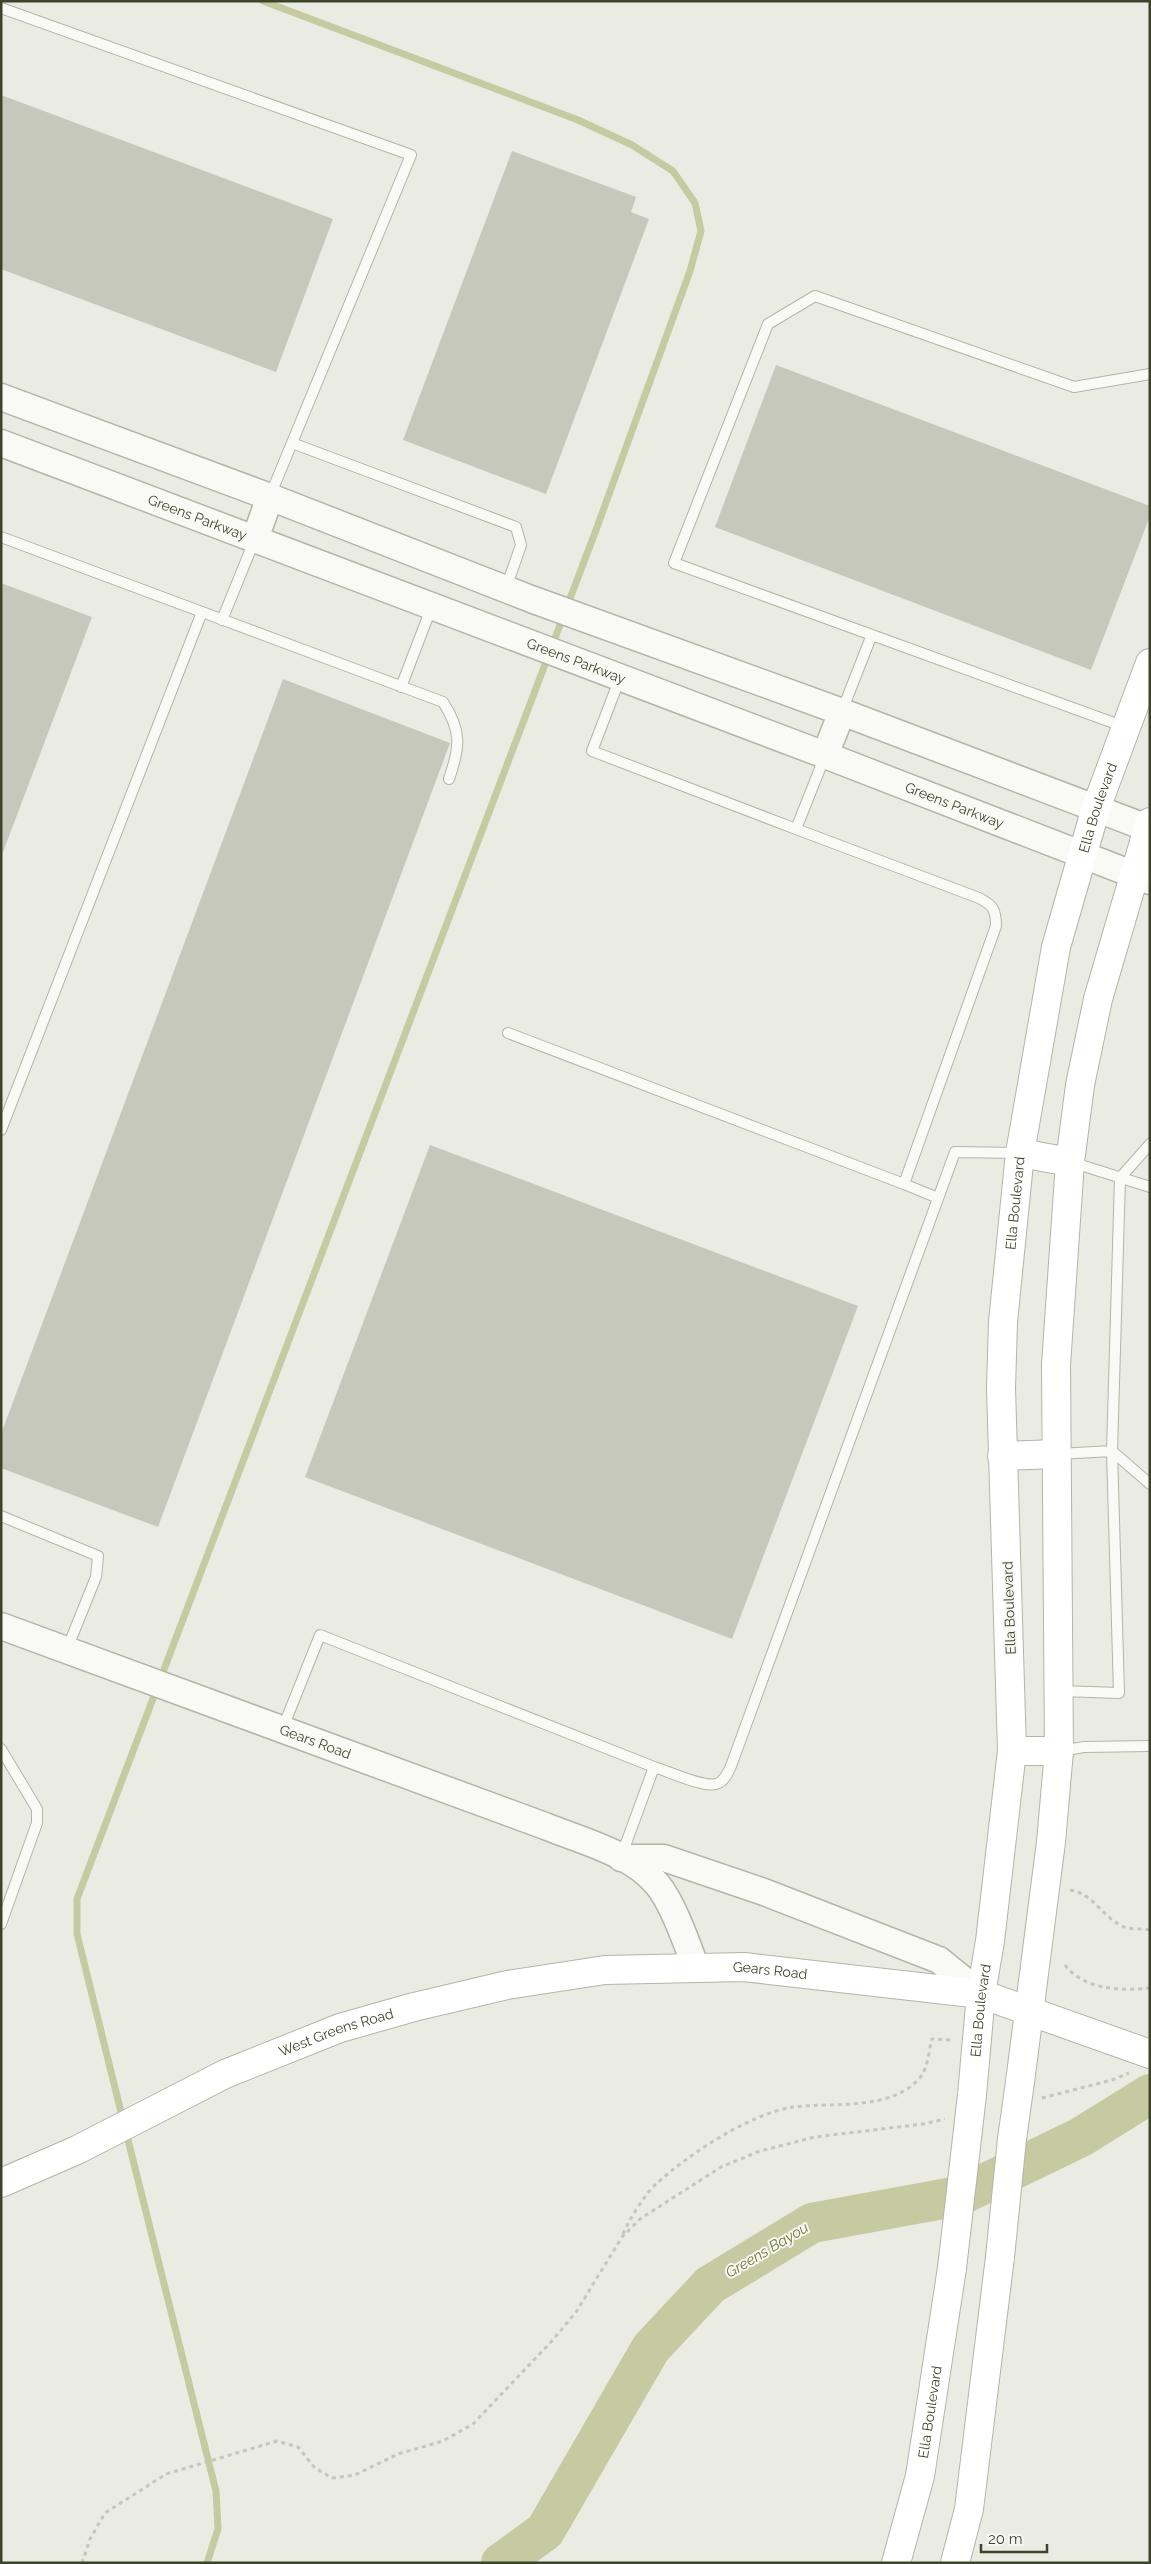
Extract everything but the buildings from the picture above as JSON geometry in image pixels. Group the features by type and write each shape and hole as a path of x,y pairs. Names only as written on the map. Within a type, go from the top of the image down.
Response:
{"main road":[{"name":"Ella Boulevard","path":"896,2563 920,2476 952,2268 972,2095 981,1994 990,1942 1012,1751 1009,1590 1002,1456 1003,1322 1020,1153 1056,948 1081,855 1096,808 1150,663"},
{"path":"955,2563 969,2509 1000,2257 1012,2139 1028,2091 1028,2010 1051,1842 1059,1751 1056,1364 1070,1162 1080,1085 1098,999 1142,878 1149,826"},
{"path":"1020,1153 1070,1162"},
{"path":"1002,1456 1056,1454"},
{"path":"1012,1751 1059,1751"},
{"name":"Gears Road","path":"696,1968 744,1967 981,1994 1111,2040 1142,2062"},
{"name":"West Greens Road","path":"1,2184 77,2150 225,2074 340,2028 414,2007 506,1985 605,1970 696,1968"}],"street":[{"path":"1,397 270,497 532,600 594,621 1149,826"},
{"name":"Greens Parkway","path":"1,443 582,662 1142,878"},
{"path":"255,538 270,497"},
{"path":"825,755 842,712"},
{"name":"Gears Road","path":"4,1625 282,1730 545,1826 621,1858 642,1870 658,1885 677,1921 696,1968"},
{"name":"Gears Road","path":"621,1858 664,1858 764,1892 939,1960 981,1994"}],"lane":[{"path":"1,8 411,155 270,497"},
{"path":"1126,728 871,637 674,563 768,324 815,296 1074,386 1148,376"},
{"path":"292,443 516,527 521,545 505,589"},
{"path":"1,537 443,702 455,721 458,755 449,779"},
{"path":"222,620 255,538"},
{"path":"401,686 432,606"},
{"path":"1,1130 202,612"},
{"path":"842,712 871,637"},
{"path":"620,677 592,751 991,904 996,913 996,926 904,1184"},
{"path":"796,829 825,755"},
{"path":"508,1032 938,1198"},
{"path":"1060,1691 1119,1693 1112,1451 1120,1178 1150,1144"},
{"path":"282,1730 320,1635 654,1767 703,1784 716,1784 725,1778 955,1152 1020,1153"},
{"path":"1070,1162 1150,1187"},
{"path":"1056,1454 1112,1451 1150,1484"},
{"path":"1,1516 98,1556 96,1577 67,1649"},
{"path":"1059,1751 1084,1748 1150,1746"},
{"path":"1,1749 37,1809 37,1823 1,1924"},
{"path":"621,1858 654,1767"}],"path":[{"path":"1070,1890 1083,1892 1107,1916 1124,1927 1150,1930"},
{"path":"1065,1965 1078,1977 1107,1988 1150,1988"},
{"path":"82,2563 90,2539 105,2513 166,2474 277,2441 298,2447 315,2468 332,2478 354,2475 398,2454 443,2441 473,2424 551,2342 576,2312 622,2237 627,2225 654,2185 707,2146 760,2115 793,2107 874,2103 892,2096 910,2085 922,2074 932,2039 954,2040"},
{"path":"1028,2091 1112,2080 1142,2062"},
{"path":"622,2237 640,2219 684,2190 721,2167 760,2151 815,2137 922,2124 951,2118"}],"waterway":[{"path":"123,2120 77,1934 77,1899 596,530 690,271 701,231 695,203 673,171 632,145 578,120 263,1"},
{"name":"Greens Bayou","path":"501,2563 545,2531 651,2348 710,2285 812,2223 959,2196 1081,2137 1150,2094"},
{"path":"126,2132 216,2491 218,2529 207,2563"}]}
